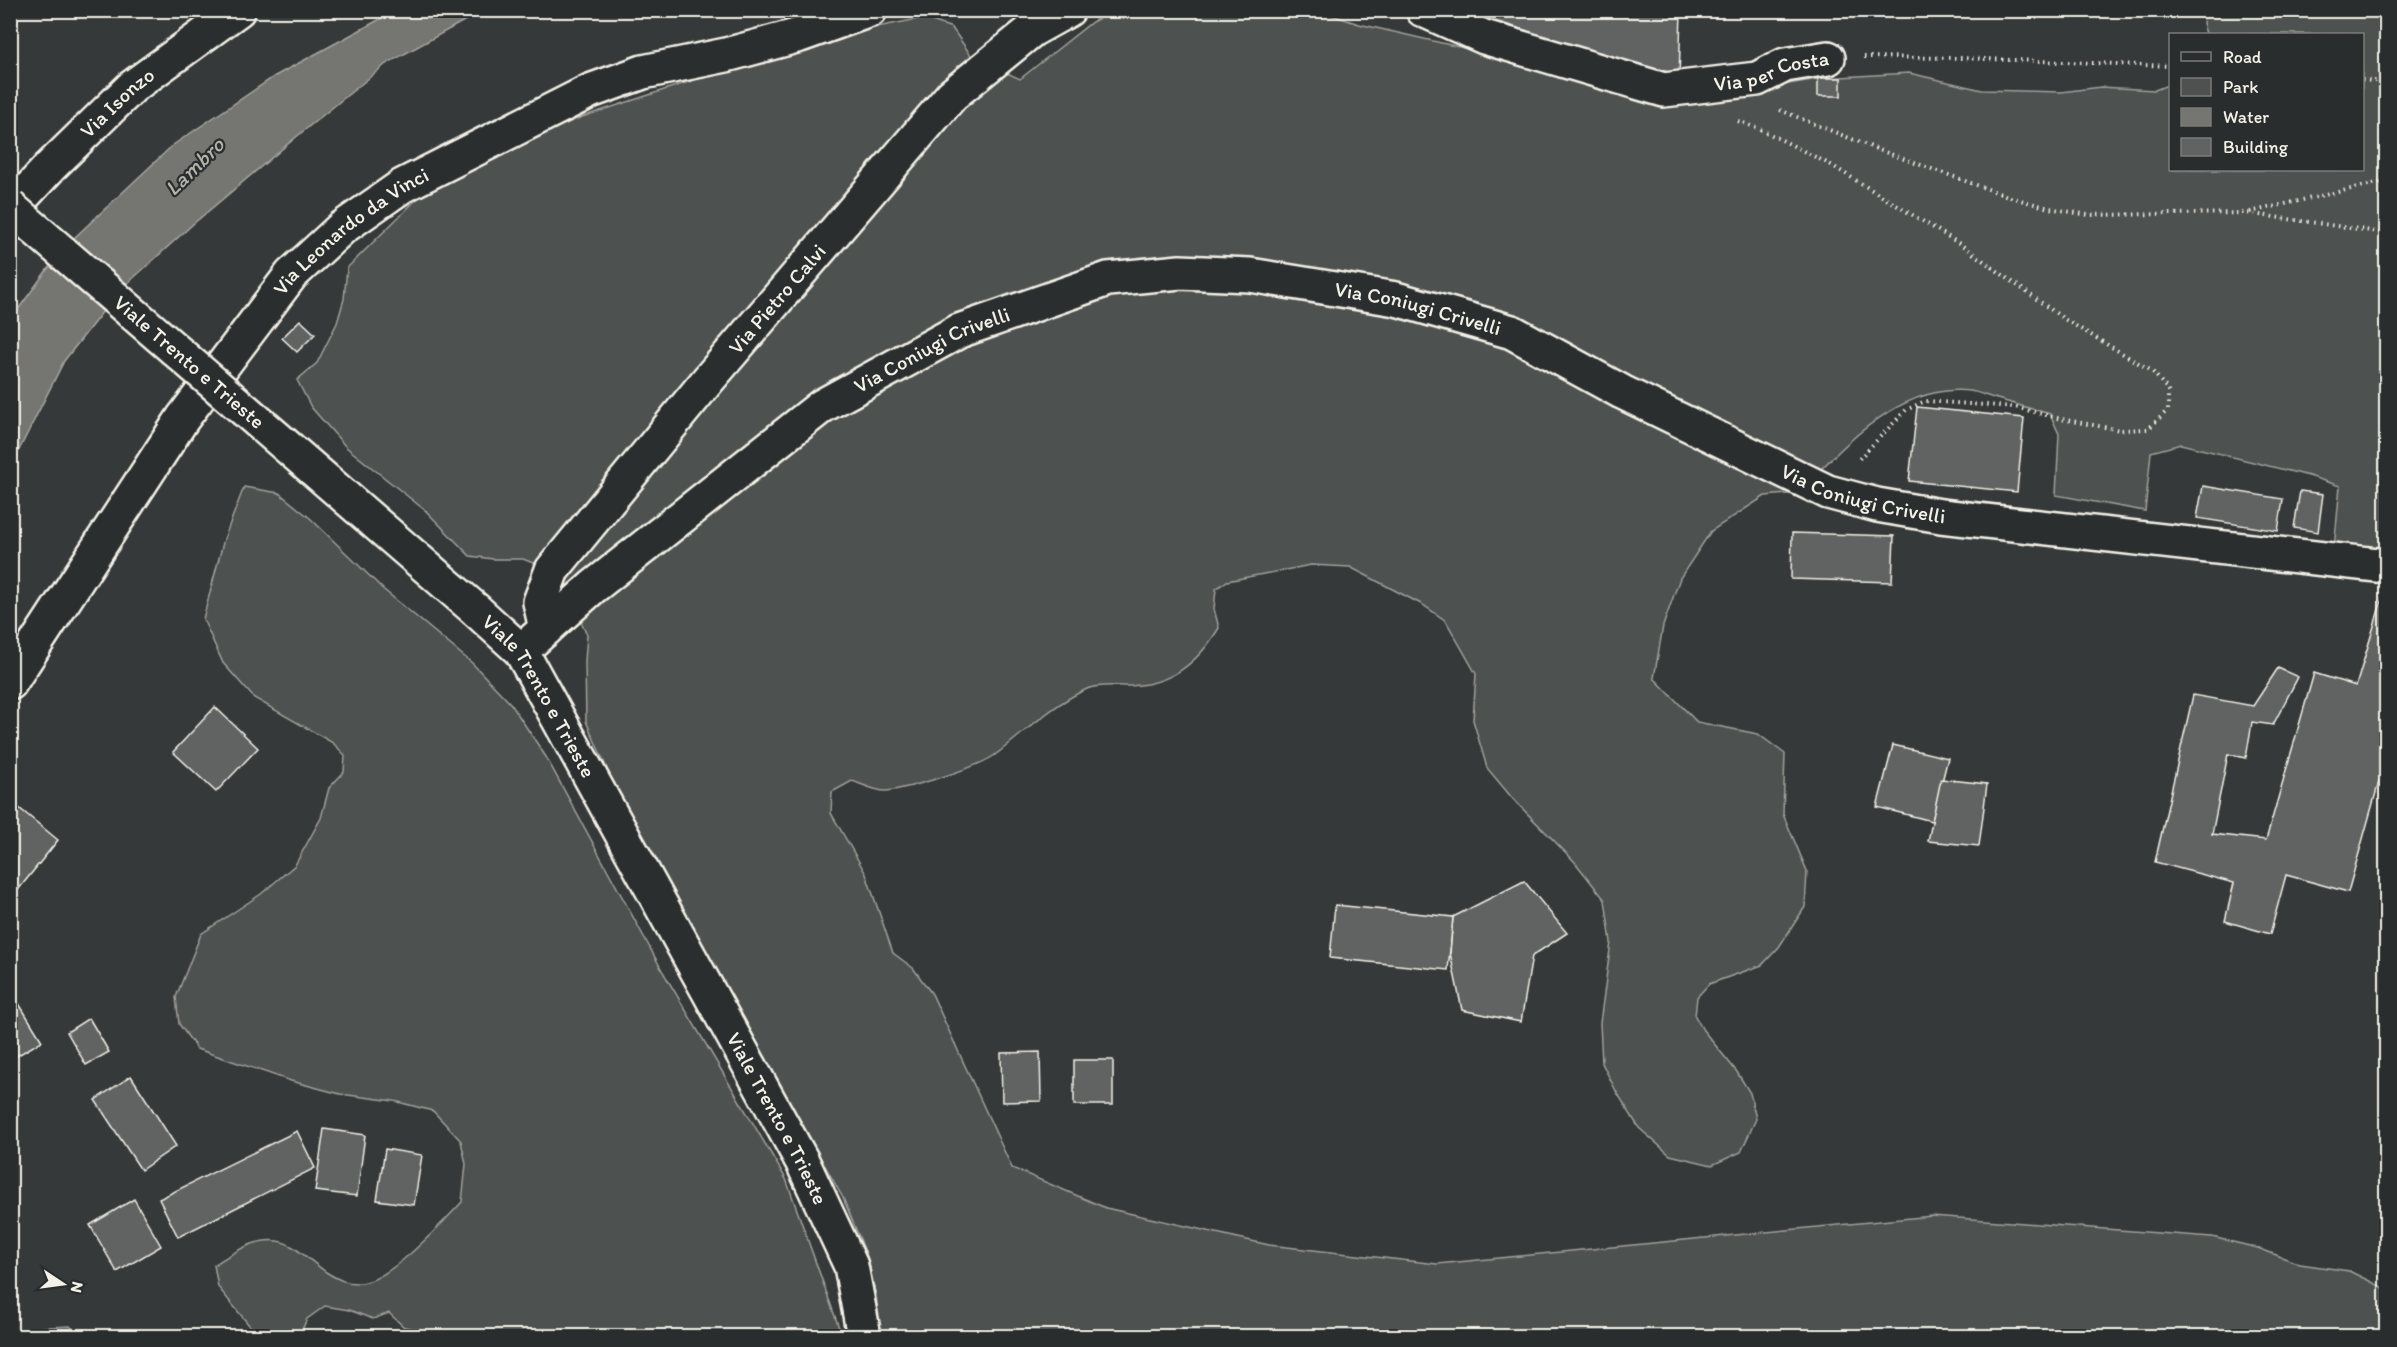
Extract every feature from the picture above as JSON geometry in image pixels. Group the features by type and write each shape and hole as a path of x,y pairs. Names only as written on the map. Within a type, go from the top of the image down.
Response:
{"street":[{"name":"Via Isonzo","path":"10,209 132,87 237,10"},
{"name":"Via Leonardo da Vinci","path":"10,683 183,417 291,275 342,228 402,186 590,91 643,72 726,55 800,35 870,10"},
{"name":"Via Pietro Calvi","path":"546,629 540,602 552,570 708,380 952,95 1032,30 1068,10"},
{"name":"Via per Costa","path":"1423,10 1484,37 1664,90 1758,79 1785,65 1828,58"},
{"name":"Viale Trento e Trieste","path":"10,209 521,651 802,1161 851,1266 864,1336"},
{"name":"Via Coniugi Crivelli","path":"521,651 593,587 822,406 959,331 1108,279 1180,272 1250,275 1396,299 1512,332 1622,392 1828,492 1877,505 1941,516 2386,566"}],"path":[{"name":"Via per Costa","path":"1828,58 1960,58 2169,66"},
{"path":"2364,80 2386,82"},
{"path":"1778,110 1879,150 2013,198 2049,208 2088,215 2246,213 2386,233"},
{"path":"1729,117 1760,129 1831,165 1960,244 2064,319 2152,371 2168,390 2168,410 2148,429 2120,430 2061,419 2015,407 1925,401 1906,410 1828,492"},
{"path":"2246,213 2386,181"}],"green space":[{"path":"1316,10 1359,24 1542,66 1754,90 1824,78 1909,73 1982,90 2061,92 2101,87 2155,90 2169,84 2169,171 2364,171 2364,33 2206,33 2203,23 2205,11 2386,11 2386,549 2345,544 2333,560 2340,486 2181,444 2151,452 2145,511 2056,495 2059,434 2050,414 1977,392 1945,391 1920,397 1874,421 1833,456 1799,493 1765,496 1711,531 1680,578 1663,626 1654,678 1697,722 1758,734 1785,754 1783,814 1807,871 1805,907 1779,947 1762,965 1709,984 1697,997 1695,1016 1750,1093 1756,1119 1741,1152 1712,1165 1670,1155 1639,1128 1602,1063 1600,1023 1611,942 1605,900 1574,861 1513,799 1487,768 1473,720 1476,674 1446,621 1423,605 1350,567 1311,565 1227,581 1216,589 1214,609 1219,628 1192,662 1181,670 1157,682 1143,685 1091,687 1050,711 995,755 927,782 883,791 852,781 832,792 831,813 866,874 893,953 913,968 932,994 1012,1168 1106,1208 1269,1245 1437,1264 1932,1216 2212,1237 2258,1248 2300,1264 2349,1271 2386,1289 2386,1336 880,1336 876,1294 867,1256 843,1198 616,789 586,721 587,635 558,579 541,566 523,559 470,556 426,511 346,447 311,407 297,380 317,363 337,323 344,299 347,268 417,199 471,163 582,117 740,65 795,53 867,29 923,18 952,28 972,57 1020,79 1092,22 1113,11"},
{"path":"244,487 279,493 310,518 384,590 472,663 511,704 546,757 663,972 786,1179 842,1336 438,1336 427,1330 404,1327 389,1313 373,1319 349,1310 325,1306 307,1319 299,1336 258,1336 218,1287 214,1265 242,1248 263,1241 283,1242 326,1272 342,1280 360,1283 372,1280 385,1273 414,1250 462,1202 466,1164 461,1141 433,1111 394,1101 340,1094 291,1081 197,1049 179,1024 176,997 201,934 261,894 295,865 321,818 329,788 344,772 345,755 333,743 254,698 223,663 203,619 224,539"},
{"path":"70,1326 80,1336 11,1336 11,1333 33,1328"}],"water":[{"name":"Lambro","path":"395,11 482,11 386,64 193,224 118,292 64,361 11,466 11,319 55,259 74,238 173,145 275,76"}],"building":[{"path":"1467,10 1681,10 1679,81 1465,21"},
{"path":"1818,78 1841,78 1841,96 1818,96"},
{"path":"300,320 315,334 297,352 282,338"},
{"path":"1917,407 2024,418 2017,492 1909,481"},
{"path":"2203,486 2283,499 2278,531 2197,518"},
{"path":"2300,491 2323,494 2318,532 2294,528"},
{"path":"1792,533 1894,536 1892,582 1791,579"},
{"path":"2386,586 2386,757 2348,892 2286,875 2270,934 2225,921 2234,883 2155,862 2193,695 2253,706 2278,668 2298,677 2273,725 2252,722 2246,758 2228,754 2212,834 2266,840 2314,673 2356,686"},
{"path":"215,707 258,748 216,792 173,752"},
{"path":"1893,745 1948,758 1932,821 1877,807"},
{"path":"1941,779 1987,784 1979,846 1928,841"},
{"path":"13,803 58,840 10,900 10,806"},
{"path":"1524,881 1567,933 1532,956 1521,1022 1462,1010 1450,953 1453,917"},
{"path":"1335,905 1453,917 1448,970 1330,958"},
{"path":"10,989 42,1041 10,1060"},
{"path":"89,1018 109,1052 86,1065 67,1032"},
{"path":"1040,1052 1041,1101 1002,1102 1001,1053"},
{"path":"1074,1060 1113,1060 1113,1105 1074,1105"},
{"path":"131,1076 176,1146 141,1170 95,1100"},
{"path":"324,1129 365,1135 357,1196 315,1191"},
{"path":"297,1131 315,1168 178,1237 159,1199"},
{"path":"385,1149 422,1155 414,1205 377,1200"},
{"path":"134,1199 161,1246 117,1272 90,1225"}]}
